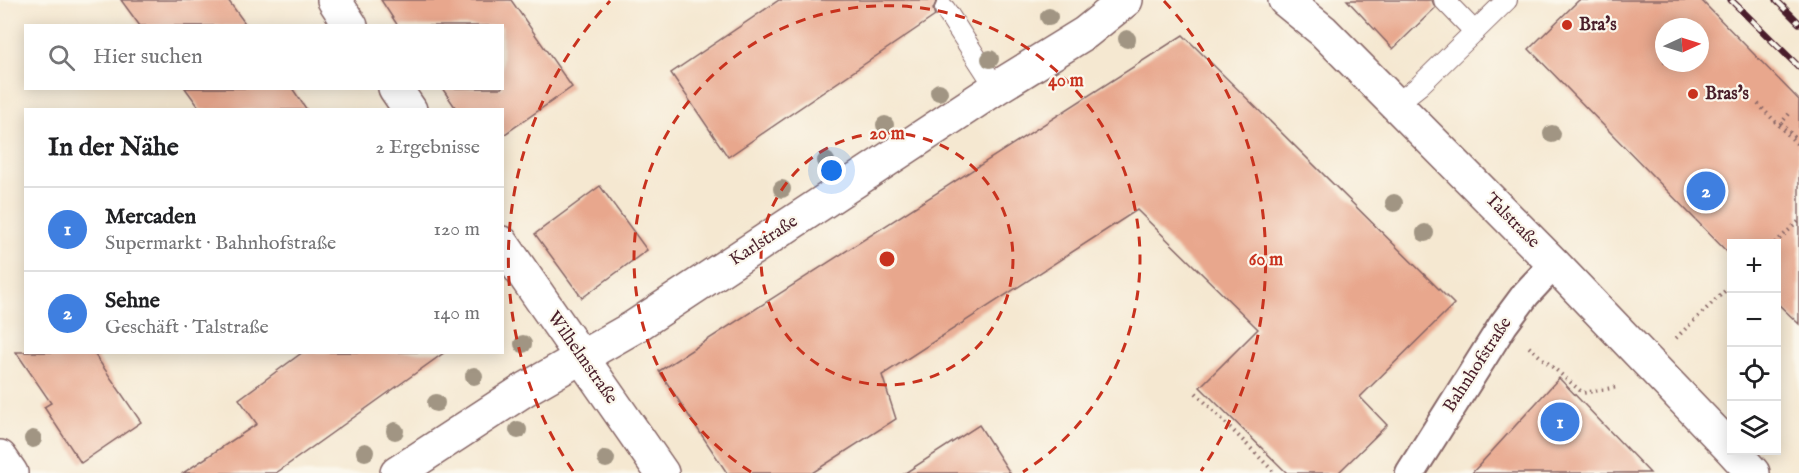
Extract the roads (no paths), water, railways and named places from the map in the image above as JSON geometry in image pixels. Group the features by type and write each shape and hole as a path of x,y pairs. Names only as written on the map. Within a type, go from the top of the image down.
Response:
{"street":[{"path":"334,0 350,24"},
{"name":"Karlstraße","path":"397,473 524,390 634,327 996,88 1084,33 1126,0"},
{"name":"Talstraße","path":"1285,0 1323,32 1554,264 1727,445"},
{"path":"396,90 409,108"},
{"name":"Wilhelmstraße","path":"504,246 662,473"},
{"name":"Bahnhofstraße","path":"1410,473 1503,325 1526,294 1554,264"},
{"name":"Talstraße","path":"1737,455 1753,473"},
{"path":"0,457 11,473"}],"lane":[{"path":"1308,0 1323,32"},
{"path":"1444,0 1475,32"},
{"path":"1395,105 1419,86 1508,0"},
{"path":"945,9 996,88"}],"railway":[{"path":"1731,0 1799,67"},
{"path":"1776,0 1799,23"}],"place":[{"name":"Bra's","path":"1567,25"},
{"name":"Bras's","path":"1693,94"},
{"name":"Sehne","path":"1706,191"},
{"name":"Mercaden","path":"1560,422"}]}
